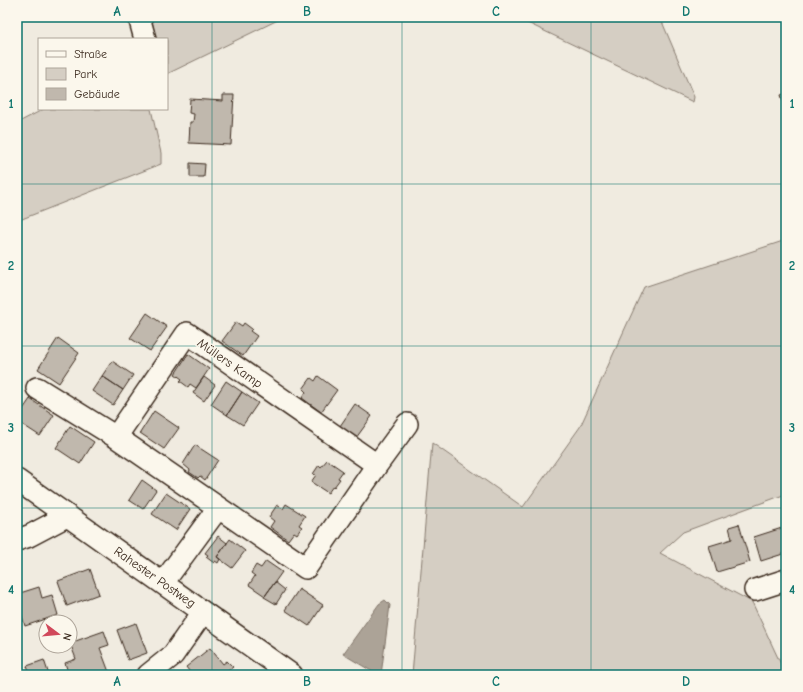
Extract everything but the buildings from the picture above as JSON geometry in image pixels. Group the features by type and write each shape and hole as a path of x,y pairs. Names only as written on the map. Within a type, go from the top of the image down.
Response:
{"street":[{"path":"139,17 145,38"},
{"name":"Müllers Kamp","path":"116,437 187,333 377,465"},
{"path":"37,388 116,437 306,568 407,424"},
{"name":"Rahester Postweg","path":"17,480 292,675"},
{"path":"164,583 218,508"},
{"path":"17,540 29,536 67,516"},
{"path":"755,590 786,580"},
{"path":"148,675 173,655 203,612"}],"green space":[{"path":"151,17 284,17 168,74 168,38 156,38"},
{"path":"515,17 660,17 694,97 693,102"},
{"path":"42,110 151,110 161,153 161,164 17,221 17,123"},
{"path":"786,240 786,494 683,532 660,553 752,602 786,675 412,675 432,443 523,507 580,427 644,287"}],"shaded area":[{"path":"385,600 390,605 381,675 378,675 343,654 379,604"}]}
